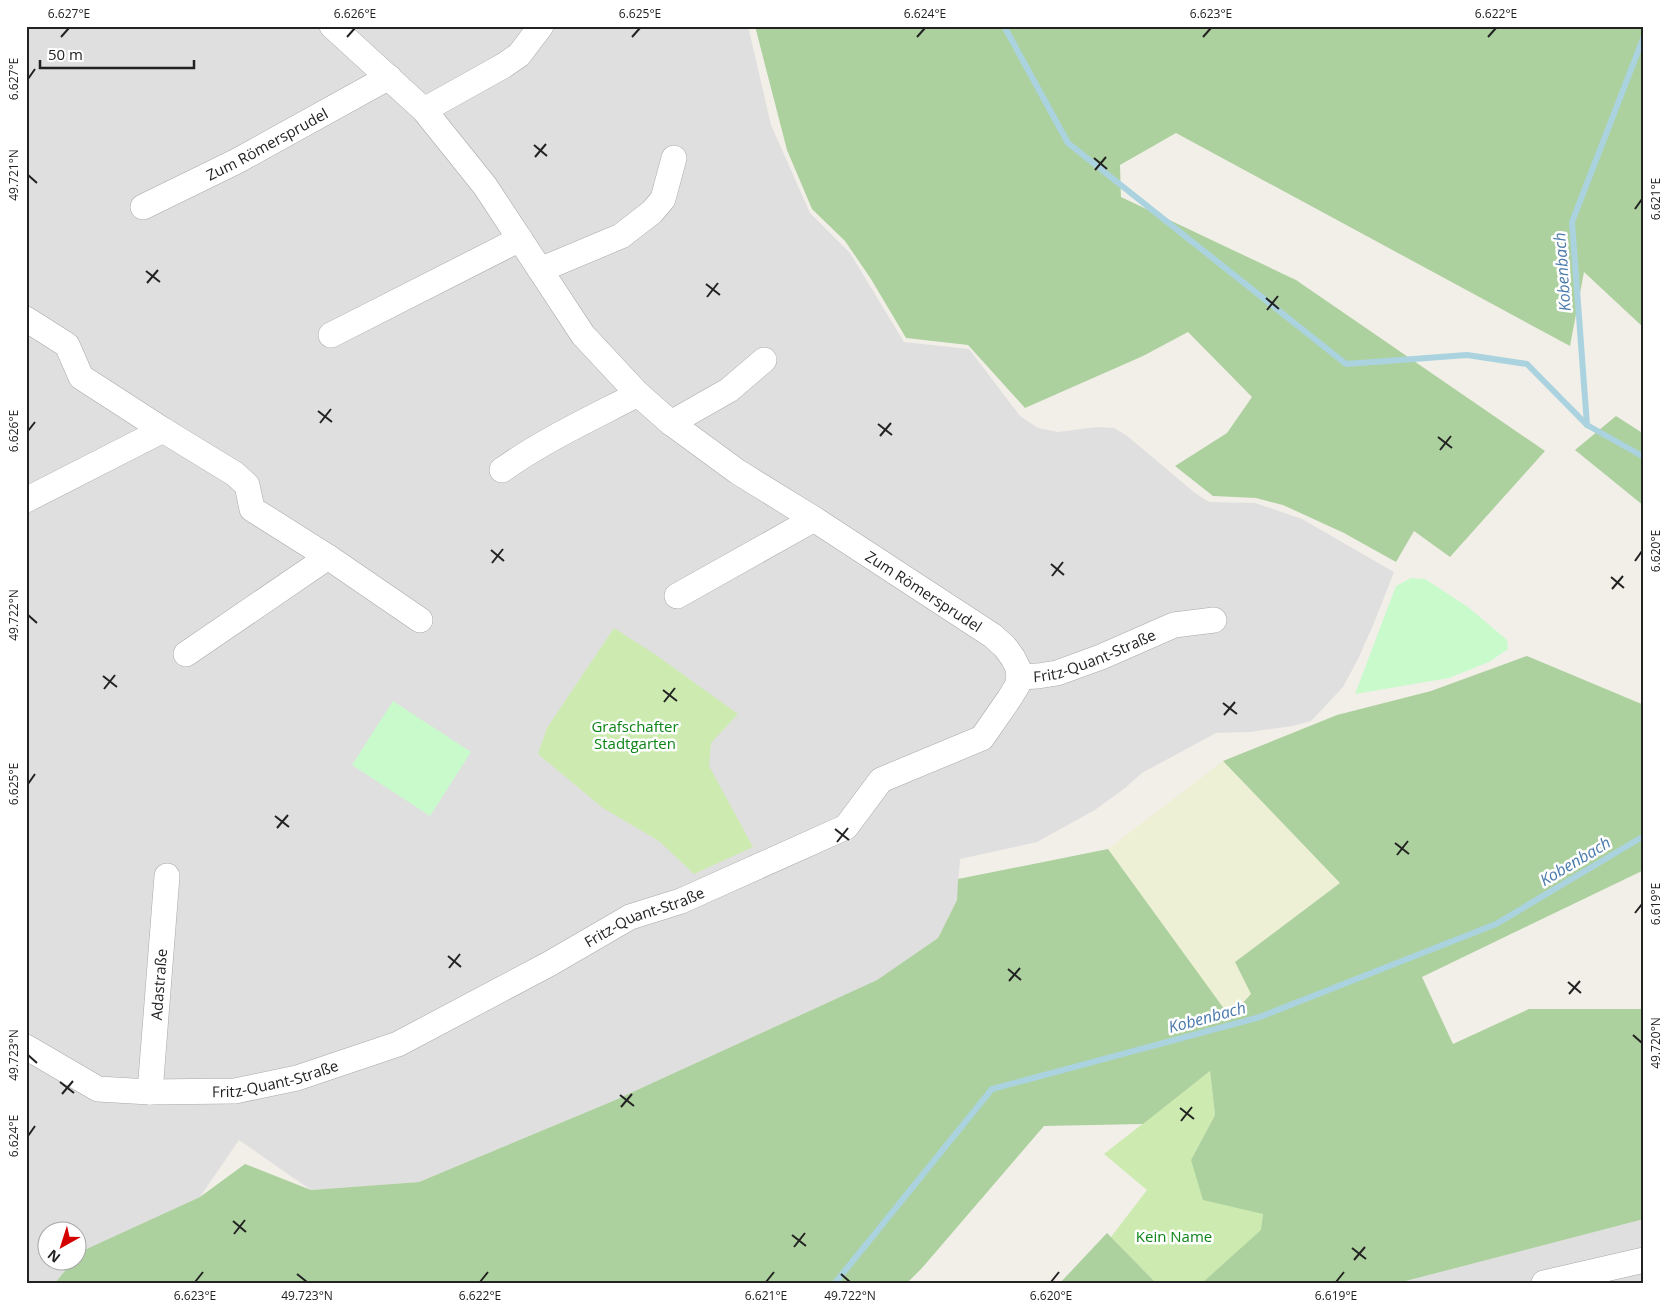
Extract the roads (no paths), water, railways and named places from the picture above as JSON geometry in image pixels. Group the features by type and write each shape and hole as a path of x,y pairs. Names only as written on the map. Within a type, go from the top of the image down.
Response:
{"street":[{"name":"Zum Römersprudel","path":"332,26 424,110 485,186 583,336 638,394 671,423 738,472 814,518 993,636 1013,658 1018,668 1018,677"},
{"path":"424,110 519,55 540,26"},
{"name":"Zum Römersprudel","path":"143,207 237,162 389,77"},
{"path":"540,270 621,236 652,212 664,198 674,158"},
{"path":"331,334 520,239"},
{"path":"26,319 67,345 81,377 235,474 247,485 252,509 328,557 420,620"},
{"path":"671,423 728,390 764,360"},
{"path":"502,470 548,441 638,394"},
{"path":"26,500 163,430"},
{"path":"677,596 814,518"},
{"path":"186,654 328,557"},
{"name":"Fritz-Quant-Straße","path":"26,1047 98,1089 150,1092 235,1091 297,1078 398,1044 549,964 630,917 681,901 846,828 881,780 982,738 1017,686 1018,677 1056,673 1101,657 1174,625 1214,620"},
{"name":"Adastraße","path":"150,1092 167,876"},
{"path":"1544,1283 1644,1260"}],"waterway":[{"path":"1004,26 1068,143 1346,364 1467,355 1527,364 1587,425"},
{"name":"Kobenbach","path":"1644,36 1572,222 1587,425 1644,457"},
{"name":"Kobenbach","path":"835,1283 992,1089 1260,1017 1496,924 1644,836"}],"park label":[{"name":"Grafschafter Stadtgarten","path":"635,734"},
{"name":"Kein Name","path":"1174,1236"}]}
